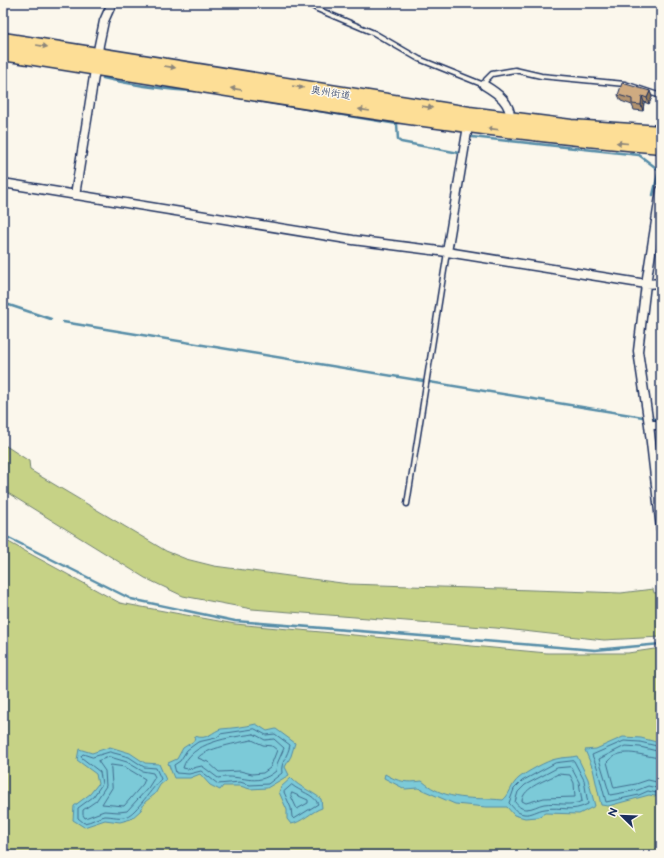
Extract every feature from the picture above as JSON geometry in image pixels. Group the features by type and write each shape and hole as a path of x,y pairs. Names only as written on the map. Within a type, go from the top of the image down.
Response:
{"highway":[{"name":"奥州街道","path":"3,40 97,61 468,126 570,139 661,146"},
{"name":"奥州街道","path":"3,53 97,61 511,120 571,127 661,133"}],"street":[{"path":"75,195 104,21 112,3"},
{"path":"484,85 505,101 510,110 511,120"},
{"path":"447,252 468,126"},
{"path":"3,183 353,240 447,252 646,284 661,283"},
{"path":"661,190 646,284 638,351 649,425 661,529"},
{"path":"649,425 661,425"}],"lane":[{"path":"308,3 317,9 374,33 419,59 484,85 486,80 492,74 515,70 540,76 625,84 661,96"},
{"path":"406,504 447,252"}],"green space":[{"path":"3,444 29,461 30,470 166,551 186,559 214,566 349,584 621,593 653,589 654,593 661,592 661,637 604,640 496,628 252,609 183,596 145,578 3,490"},
{"path":"3,539 120,603 235,624 547,653 628,653 661,648 661,855 3,855"}],"water":[{"path":"256,724 267,731 276,729 295,743 291,756 285,767 289,775 267,788 250,789 240,786 223,786 220,790 210,785 200,774 190,778 174,778 168,763 177,759 183,748 194,741 195,736 206,737 221,729"},
{"path":"623,737 641,738 660,743 661,797 649,795 608,806 601,805 593,769 585,750 596,749"},
{"path":"110,747 130,753 145,763 159,764 166,780 160,785 155,794 145,802 141,810 131,819 120,822 105,820 84,827 73,820 74,806 90,794 98,784 96,774 77,760 79,749 92,753"},
{"path":"577,756 588,779 595,806 579,814 545,813 538,817 525,818 514,815 507,807 486,807 455,804 418,788 405,789 384,778 385,774 394,779 403,781 422,781 431,788 460,797 503,800 516,780 531,770 552,760"},
{"path":"291,778 321,799 322,808 299,822 291,824 287,819 287,810 279,792 281,787"}],"building":[{"path":"622,83 650,91 647,98 642,96 641,105 632,104 632,99 618,95"}],"waterway":[{"path":"103,78 149,87 195,91"},
{"path":"240,98 397,124 398,140 401,142 459,153"},
{"path":"472,137 639,155 659,170 653,195"},
{"path":"3,303 51,319"},
{"path":"63,322 643,417"},
{"path":"654,419 661,419"},
{"path":"3,535 131,599 235,621 595,650 661,644"}]}
